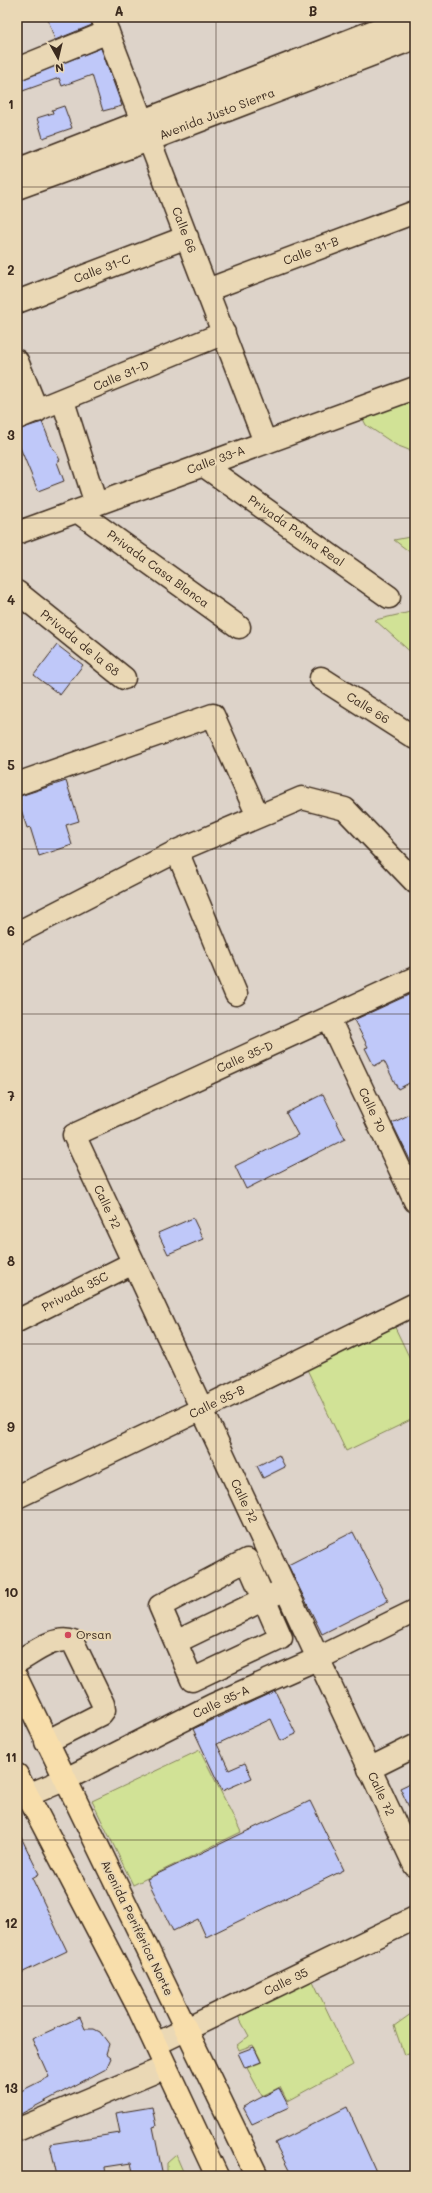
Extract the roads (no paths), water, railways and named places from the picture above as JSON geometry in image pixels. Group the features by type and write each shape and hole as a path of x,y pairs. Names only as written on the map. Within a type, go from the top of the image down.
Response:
{"main road":[{"name":"Avenida Periférica Norte","path":"17,1680 64,1780 188,2030 257,2176"},
{"path":"17,1774 156,2044 217,2176"}],"street":[{"name":"Avenida Justo Sierra","path":"17,188 410,17"},
{"name":"Calle 66","path":"105,25 265,442"},
{"path":"17,69 105,25"},
{"name":"Avenida Justo Sierra","path":"17,170 146,131 415,38"},
{"name":"Calle 31-B","path":"207,290 415,212"},
{"name":"Calle 31-C","path":"17,302 187,237"},
{"name":"Calle 31-D","path":"27,415 224,333"},
{"path":"17,361 27,415"},
{"name":"Calle 33-A","path":"17,533 415,388"},
{"path":"63,401 86,507"},
{"name":"Privada Palma Real","path":"203,465 389,597"},
{"name":"Privada Casa Blanca","path":"86,507 239,627"},
{"name":"Privada de la 68","path":"17,592 124,678"},
{"name":"Calle 66","path":"321,678 415,738"},
{"path":"17,784 213,715 258,816"},
{"path":"17,933 177,851 302,798 344,809 415,882"},
{"path":"177,851 236,994"},
{"name":"Calle 35-D","path":"74,1135 329,1019 415,978"},
{"name":"Calle 70","path":"329,1019 415,1201"},
{"name":"Calle 72","path":"74,1135 317,1659 415,1866"},
{"name":"Privada 35C","path":"17,1321 133,1263"},
{"name":"Calle 35-B","path":"17,1497 202,1409 415,1304"},
{"path":"247,1560 264,1598 281,1638 192,1680 160,1606 247,1560"},
{"path":"176,1642 285,1589"},
{"name":"Calle 35-A","path":"28,1796 64,1780 213,1705 317,1659 415,1611"},
{"path":"17,1662 57,1641 66,1639 73,1642 103,1704 104,1710 101,1714 46,1742"},
{"path":"369,1769 415,1746"},
{"name":"Calle 35","path":"156,2044 188,2030 415,1918"},
{"path":"17,2130 166,2067"}],"place":[{"name":"Orsan","path":"68,1635"}]}
